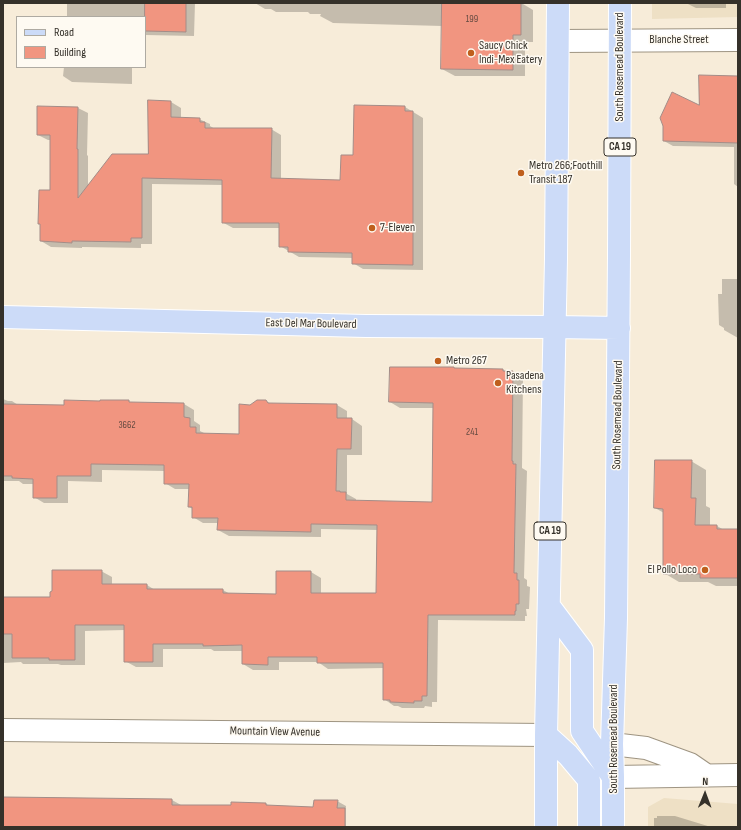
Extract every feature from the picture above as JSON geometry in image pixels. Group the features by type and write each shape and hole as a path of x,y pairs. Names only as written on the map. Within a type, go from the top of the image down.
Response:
{"main road":[{"name":"CA 19","path":"546,827 546,734 556,259 558,3"},
{"name":"South Rosemead Boulevard","path":"613,827 612,744 616,618 619,328 620,3"},
{"name":"East Del Mar Boulevard","path":"3,317 366,326 619,328"},
{"path":"549,606 582,650 582,731 613,777"},
{"path":"546,734 568,755 589,780 589,827"}],"street":[{"name":"Blanche Street","path":"558,41 738,40"},
{"name":"Mountain View Avenue","path":"3,730 546,734"},
{"path":"612,744 646,748 690,764 707,776"},
{"path":"613,777 738,775"}],"shaded area":[{"path":"652,3 738,3 738,17 652,19"},
{"path":"664,798 738,804 738,827 648,827 648,807"}],"building":[{"path":"145,3 186,3 186,32 146,31"},
{"path":"442,3 521,3 521,35 513,35 513,70 441,69"},
{"path":"699,75 738,76 738,143 663,141 663,126 660,118 672,92 699,105"},
{"path":"148,100 171,101 171,117 200,118 200,122 205,122 205,128 272,128 271,178 340,180 341,155 353,155 354,105 405,106 405,111 413,111 413,265 352,264 352,253 288,252 288,247 279,247 279,223 222,223 222,180 142,178 142,238 131,238 131,242 72,241 72,243 40,241 40,224 38,224 39,190 50,190 50,135 37,135 37,106 78,107 78,198 112,154 148,154"},
{"path":"390,367 454,367 503,369 503,371 513,371 512,461 513,464 516,464 514,573 517,573 517,580 519,580 519,604 516,604 515,615 428,615 427,696 422,696 422,701 414,701 414,703 390,702 390,700 383,700 383,663 317,663 317,657 268,657 268,665 242,664 242,645 203,646 203,644 153,644 153,662 124,662 124,625 75,625 75,660 12,658 12,634 3,634 3,597 50,597 50,592 52,591 52,570 102,570 102,584 147,584 147,589 223,589 223,593 276,594 276,571 311,571 311,593 376,593 377,525 311,524 311,532 217,530 218,518 192,518 192,507 188,507 189,484 164,484 164,465 91,464 91,476 57,476 57,498 33,498 33,479 3,476 3,404 64,405 64,400 129,400 129,402 184,403 184,417 190,418 190,427 196,427 196,433 239,434 239,404 250,405 257,400 266,400 268,403 337,404 337,418 352,418 351,449 337,449 336,491 346,492 346,500 432,502 433,403 389,402"},
{"path":"655,460 692,460 691,498 696,498 695,525 717,525 717,529 738,529 738,578 700,578 700,574 663,574 663,509 654,508"},
{"path":"3,797 172,799 172,805 231,805 231,802 313,807 314,800 338,800 337,808 345,808 345,827 3,827"}],"place":[{"name":"Saucy Chick Indi-Mex Eatery","path":"471,53"},
{"name":"Metro 266;Foothill Transit 187","path":"521,173"},
{"name":"7-Eleven","path":"372,228"},
{"name":"Metro 267","path":"438,361"},
{"name":"Pasadena Kitchens","path":"498,383"},
{"name":"El Pollo Loco","path":"705,570"}]}
